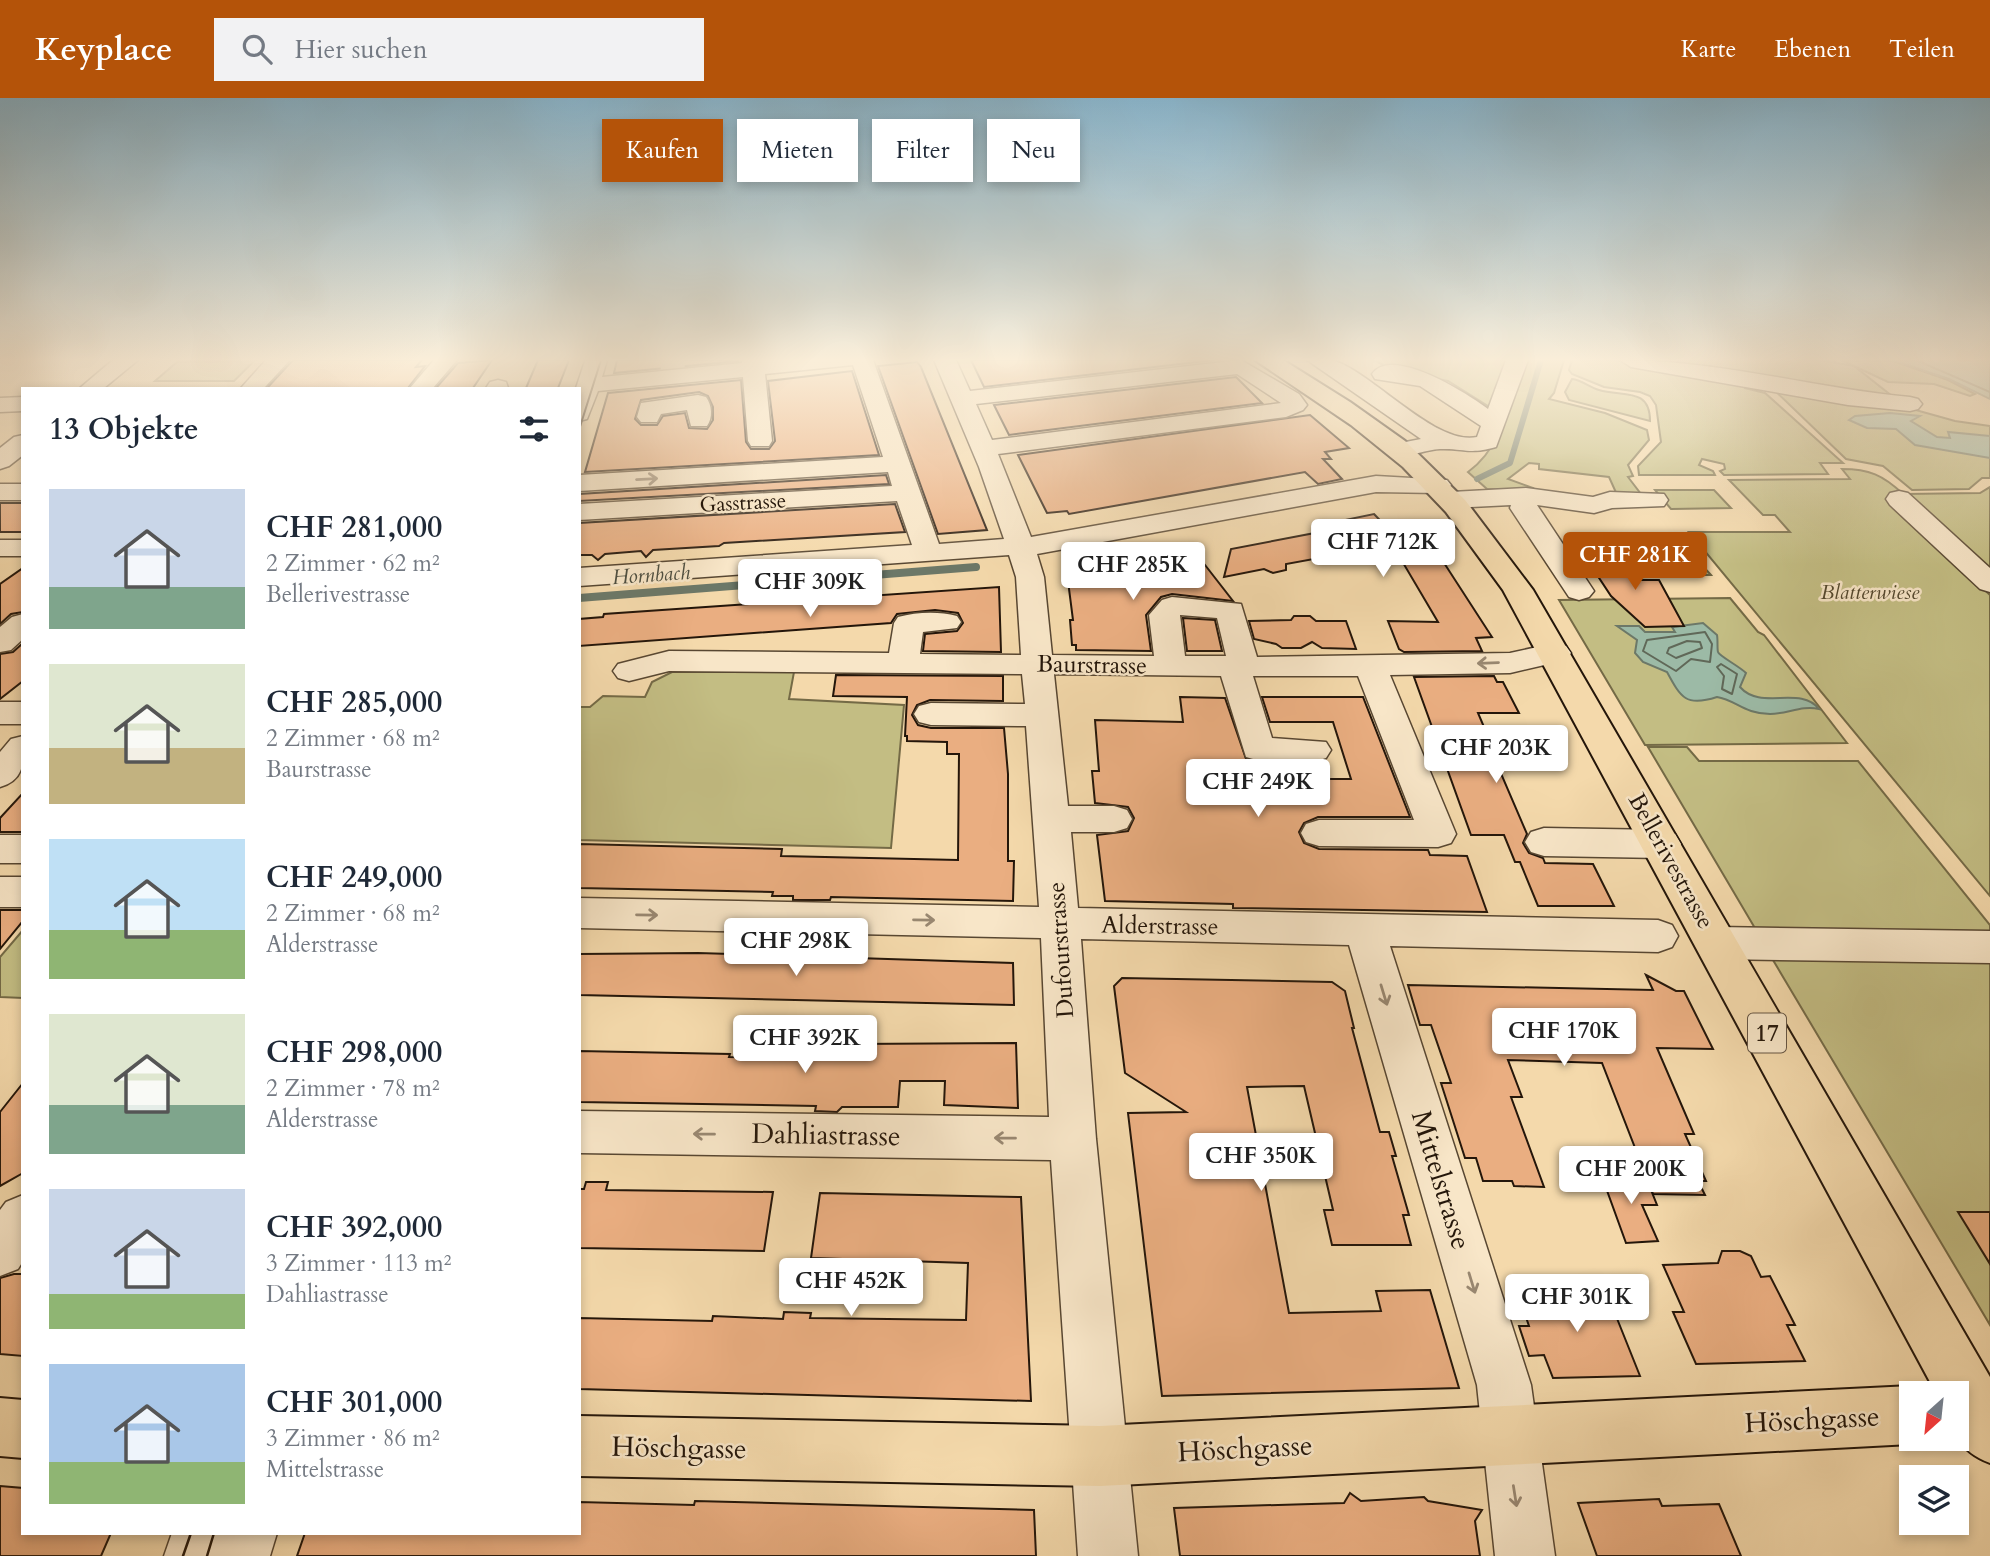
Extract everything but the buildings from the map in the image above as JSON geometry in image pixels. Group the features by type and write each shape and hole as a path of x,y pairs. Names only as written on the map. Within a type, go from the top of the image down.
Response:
{"main road":[{"name":"Bellerivestrasse","path":"1370,428 1399,450 1444,493 1518,590 1662,844 1979,1417"},
{"name":"Höschgasse","path":"581,1446 1100,1456 1899,1416"},
{"path":"0,1427 21,1429"}],"street":[{"path":"759,428 760,441"},
{"path":"886,428 908,493 908,567"},
{"name":"Dufourstrasse","path":"976,428 986,448 1030,577 1060,923 1073,1139 1108,1556"},
{"path":"986,448 1139,428"},
{"path":"1426,428 1450,443"},
{"path":"1450,443 1463,428"},
{"path":"1399,450 1450,443 1484,444 1492,428"},
{"path":"0,461 21,444"},
{"path":"581,483 898,464"},
{"path":"581,577 908,567 1376,484 1444,493 1533,488 1594,505 1610,500 1655,500"},
{"path":"1533,488 1523,508 1579,591"},
{"path":"0,492 21,492"},
{"name":"Gasstrasse","path":"581,512 908,493"},
{"path":"1899,499 1990,583"},
{"path":"0,548 21,548"},
{"path":"1171,666 1164,615 1172,606 1230,610 1239,667 1258,749 1314,750"},
{"path":"903,663 909,623 946,622"},
{"path":"0,643 21,626"},
{"name":"Baurstrasse","path":"629,671 669,661 1039,663 1371,671 1510,663 1555,653"},
{"path":"0,662 21,663"},
{"path":"1319,832 1438,834 1371,671"},
{"path":"1371,671 1460,837"},
{"path":"0,713 21,713"},
{"path":"931,714 1043,715"},
{"path":"0,775 21,749"},
{"path":"1051,819 1114,819"},
{"path":"1544,842 1662,844"},
{"path":"0,849 21,849"},
{"path":"0,892 21,892"},
{"name":"Alderstrasse","path":"581,913 1658,936"},
{"name":"Mittelstrasse","path":"1364,930 1504,1385 1525,1556"},
{"path":"1717,943 1990,947"},
{"name":"Dahliastrasse","path":"581,1132 1073,1139"},
{"path":"0,1251 21,1222"},
{"path":"194,1556 201,1535"},
{"path":"240,1556 246,1535"}],"green space":[{"path":"1501,428 1647,430 1649,440 1628,465 1633,476 1628,477 1644,498 1618,497 1609,477 1539,469 1539,464 1529,463 1508,479 1533,488 1531,491 1487,489 1468,472 1490,449"},
{"path":"1659,428 1804,428 1843,463 1820,463 1828,474 1724,475 1720,471 1725,469 1724,464 1702,459 1699,465 1713,471 1715,475 1639,475 1638,466 1661,442"},
{"path":"1814,428 1990,428 1990,478 1982,478 1969,489 1912,490 1883,466 1846,459"},
{"name":"Blatterwiese","path":"1842,469 1875,474 1903,494 1980,493 1990,487 1990,574 1968,574 1990,595 1990,896 1689,532 1790,532 1775,515 1763,515 1729,480 1850,479"},
{"path":"1655,490 1714,490 1731,508 1671,509"},
{"path":"1639,533 1668,541 1697,561 1711,575 1671,575"},
{"path":"1730,598 1758,632 1764,635 1847,743 1645,745 1559,600"},
{"path":"672,672 794,672 789,699 904,705 891,848 581,840 581,707 590,707 603,696 645,697 652,682"},
{"path":"1648,747 1687,747 1699,761 1858,761 1990,925 1990,935 1759,935"},
{"path":"21,932 21,998 0,997 0,957"},
{"path":"1770,955 1990,958 1990,1325"}],"water":[{"path":"1868,428 1922,428 1937,437 1950,438 1948,432 1990,436 1990,458 1915,445 1896,429"},
{"path":"1703,623 1717,635 1719,654 1746,673 1740,687 1749,694 1769,698 1802,699 1819,709 1761,713 1717,697 1698,701 1686,698 1676,688 1667,672 1643,662 1635,653 1637,640 1617,626 1639,626 1645,632 1675,632 1672,627"}],"waterway":[{"name":"Hornbach","path":"1477,479 1510,463 1521,428"},
{"name":"Hornbach","path":"581,598 976,567"}],"tram line":[{"path":"183,1556 190,1535"},
{"path":"207,1556 213,1535"}]}
